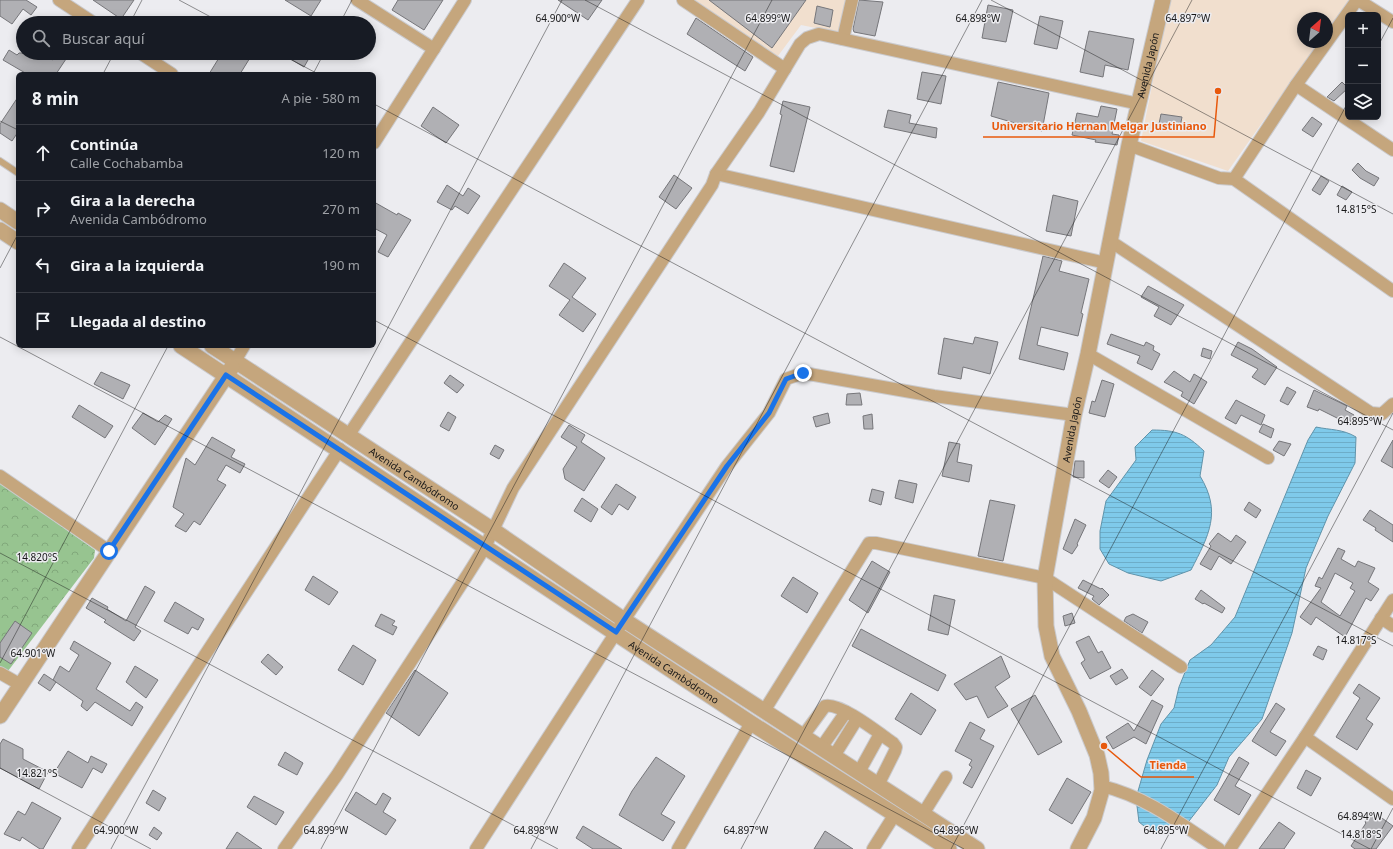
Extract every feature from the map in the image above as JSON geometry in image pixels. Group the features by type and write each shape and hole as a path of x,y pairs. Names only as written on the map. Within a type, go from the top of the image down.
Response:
{"street":[{"path":"59,0 83,16"},
{"path":"357,0 434,49"},
{"path":"376,140 466,0"},
{"path":"348,436 638,0"},
{"path":"683,0 785,69"},
{"path":"844,39 852,0"},
{"name":"Avenida Japón","path":"1078,849 1094,818 1102,786 1102,773 1097,755 1079,711 1052,656 1046,626 1045,578 1074,415 1088,354 1129,146 1163,0"},
{"path":"1234,179 1296,85 1358,0 1393,22"},
{"path":"284,849 337,775 485,547 514,488 712,185 716,174 800,44 807,38 819,34 1139,104"},
{"path":"151,60 169,72"},
{"path":"1296,85 1393,150"},
{"path":"1129,146 1219,178 1234,179 1393,291"},
{"path":"716,174 1106,263"},
{"path":"0,210 16,221"},
{"path":"0,230 16,241"},
{"path":"1110,241 1371,413 1382,414 1393,404"},
{"name":"Avenida Cambódromo","path":"184,348 340,449 485,547 764,711 977,849"},
{"name":"Avenida Cambódromo","path":"215,348 493,530 751,723 949,849"},
{"path":"0,716 243,348"},
{"path":"1088,354 1268,458"},
{"path":"476,849 620,626 727,466 769,413 786,379 803,373 934,396 1074,415"},
{"path":"78,849 340,449"},
{"path":"0,476 109,551"},
{"path":"764,711 869,543 876,543 1045,578 1181,667"},
{"path":"1230,849 1305,737 1393,600"},
{"path":"1381,618 1393,626"},
{"path":"0,673 21,685"},
{"path":"803,736 825,706 834,706 846,712 880,734 896,747 878,785"},
{"path":"828,752 846,712"},
{"path":"828,752 857,719"},
{"path":"678,849 751,723"},
{"path":"859,772 880,734"},
{"path":"1305,737 1393,799"},
{"path":"923,814 946,777"},
{"path":"1102,786 1124,792 1144,801 1219,849"},
{"path":"873,849 895,814"}],"lane":[{"path":"0,161 16,172"}],"shaded area":[{"path":"693,0 846,0 841,33 801,25 775,60"},
{"path":"1169,0 1349,0 1333,23 1333,12 1297,12 1297,48 1315,48 1228,171 1141,141"}],"green space":[{"path":"0,483 95,550 94,558 8,671 0,666"}],"water":[{"path":"1316,427 1341,431 1356,437 1355,463 1328,516 1306,568 1292,633 1262,719 1229,757 1217,785 1189,821 1154,834 1139,822 1136,798 1147,760 1161,724 1174,708 1179,687 1190,660 1211,645 1235,617 1308,440"},
{"path":"1152,430 1181,434 1204,451 1200,476 1207,489 1212,512 1208,534 1191,570 1161,581 1128,573 1109,564 1100,549 1100,531 1106,501 1136,460 1135,447"}],"building":[{"path":"0,0 26,0 37,7 31,15 23,9 18,16 16,16 12,24 0,16"},
{"path":"93,0 134,0 123,16 117,16"},
{"path":"285,0 321,0 311,16"},
{"path":"398,0 443,0 424,30 392,10"},
{"path":"558,0 602,0 588,20"},
{"path":"709,0 806,0 772,48"},
{"path":"859,0 883,2 875,36 854,32 853,29"},
{"path":"988,5 1013,10 1006,42 982,38"},
{"path":"817,6 833,10 830,27 814,23"},
{"path":"1040,16 1063,21 1057,49 1034,44"},
{"path":"696,18 753,57 745,71 687,34"},
{"path":"1089,31 1134,39 1128,70 1105,65 1103,77 1080,72"},
{"path":"9,50 16,54 16,60 65,60 57,72 24,72 3,60"},
{"path":"218,60 249,60 241,72 210,72"},
{"path":"292,60 308,60 304,67"},
{"path":"922,72 946,76 941,104 917,99"},
{"path":"998,82 1049,93 1042,131 991,116"},
{"path":"1342,82 1345,85 1345,91 1334,101 1327,97"},
{"path":"16,100 16,135 12,141 0,133 0,124"},
{"path":"783,101 810,107 794,172 770,166 782,115 780,114"},
{"path":"1101,106 1117,109 1112,134 1119,135 1117,145 1095,142 1096,140 1072,135 1077,113 1098,117"},
{"path":"433,107 459,125 446,143 421,126"},
{"path":"888,110 911,115 909,123 937,128 936,138 884,127"},
{"path":"1161,114 1182,117 1180,127 1159,124"},
{"path":"1312,117 1322,124 1313,137 1302,130"},
{"path":"1358,163 1366,171 1379,178 1374,186 1360,178 1352,170"},
{"path":"674,175 692,188 676,209 659,197"},
{"path":"1321,176 1329,181 1320,195 1312,190"},
{"path":"447,185 463,196 468,188 480,196 468,214 455,206 452,210 437,202"},
{"path":"1342,186 1352,192 1346,200 1337,195"},
{"path":"1053,195 1078,201 1071,236 1046,231"},
{"path":"376,203 397,215 398,213 411,220 388,257 378,252 387,235 376,229"},
{"path":"1043,256 1062,261 1059,271 1089,279 1081,313 1083,314 1078,336 1041,327 1037,345 1068,353 1064,370 1019,359"},
{"path":"564,263 586,278 572,297 596,314 583,332 559,315 570,300 549,286"},
{"path":"1148,286 1184,305 1171,325 1154,316 1159,307 1141,297"},
{"path":"1111,334 1144,346 1146,342 1154,346 1153,350 1160,354 1152,370 1137,363 1140,356 1107,344"},
{"path":"975,337 998,342 990,374 963,367 961,379 938,374 944,338 973,344"},
{"path":"1238,342 1252,349 1277,367 1265,385 1252,377 1258,369 1231,355"},
{"path":"1203,348 1212,351 1210,359 1201,356"},
{"path":"1174,371 1190,382 1194,374 1207,382 1194,404 1181,396 1183,392 1164,382"},
{"path":"101,372 130,385 123,399 94,384"},
{"path":"450,375 464,385 457,393 444,383"},
{"path":"1102,380 1114,384 1105,417 1089,413 1092,401 1095,402"},
{"path":"1287,387 1296,392 1288,405 1280,401"},
{"path":"1314,390 1347,406 1345,410 1354,415 1349,424 1319,409 1318,411 1307,407"},
{"path":"860,393 862,405 846,405 847,394"},
{"path":"1236,400 1265,415 1261,425 1241,415 1236,424 1225,418"},
{"path":"79,405 113,426 105,438 72,417"},
{"path":"448,412 456,417 449,431 440,426"},
{"path":"143,413 158,422 165,415 172,419 155,445 132,428"},
{"path":"828,413 830,423 816,427 813,417"},
{"path":"872,414 873,429 864,429 863,416"},
{"path":"1263,424 1274,429 1271,438 1259,432"},
{"path":"569,425 585,435 581,442 605,458 584,491 565,479 563,469 577,447 561,437"},
{"path":"212,437 235,450 231,457 245,464 240,473 226,465 217,480 226,485 200,525 194,521 186,532 175,526 184,514 173,507 186,458 195,465"},
{"path":"1393,440 1393,468 1381,461"},
{"path":"1279,441 1291,444 1284,456 1273,450"},
{"path":"949,442 960,444 957,462 972,465 969,482 942,476"},
{"path":"495,445 504,450 499,459 490,454"},
{"path":"1075,461 1084,461 1084,478 1073,477"},
{"path":"1108,470 1117,477 1109,488 1099,481"},
{"path":"899,480 917,484 913,503 895,498"},
{"path":"616,484 636,497 628,510 619,504 612,515 601,507"},
{"path":"872,489 884,492 881,505 869,501"},
{"path":"582,498 598,509 591,522 574,511"},
{"path":"990,500 1015,505 1003,561 978,556"},
{"path":"1249,502 1261,510 1256,518 1244,510"},
{"path":"1370,510 1393,525 1393,542 1375,530 1376,528 1363,520"},
{"path":"1075,519 1086,525 1077,544 1078,545 1072,554 1063,549"},
{"path":"1218,533 1231,542 1236,535 1246,542 1231,564 1219,556 1211,570 1200,564 1211,546 1209,544"},
{"path":"1338,548 1345,551 1341,559 1355,567 1358,561 1375,568 1368,582 1379,589 1371,601 1366,598 1345,637 1316,617 1311,625 1300,617 1321,588 1315,586 1319,577 1322,579","holes":["1335,573 1353,583 1350,588 1355,591 1340,616 1321,602"]},
{"path":"872,561 890,572 868,613 849,600"},
{"path":"313,576 338,592 329,605 305,590"},
{"path":"793,577 818,593 807,613 781,596"},
{"path":"1083,580 1101,589 1102,588 1109,595 1099,605 1092,599 1094,596 1078,588"},
{"path":"145,586 155,592 135,627 141,631 134,641 104,622 106,620 86,608 92,598 108,607 107,609 126,621"},
{"path":"1201,590 1225,608 1222,613 1195,599"},
{"path":"934,595 955,600 948,635 928,630"},
{"path":"175,602 204,619 198,630 192,627 188,634 164,621"},
{"path":"1072,613 1075,623 1065,626 1063,616"},
{"path":"381,614 395,621 392,625 397,627 393,635 375,626"},
{"path":"1133,614 1148,622 1142,633 1124,621 1126,617"},
{"path":"15,621 32,633 11,664 0,657 0,643"},
{"path":"861,629 946,675 938,691 852,646"},
{"path":"1089,636 1098,653 1102,651 1111,668 1090,679 1081,663 1085,660 1076,642"},
{"path":"74,641 111,663 96,689 130,711 136,702 143,707 132,726 95,702 87,711 81,706 83,701 53,680 60,666 69,672 79,655 70,649"},
{"path":"353,645 376,660 363,685 338,670"},
{"path":"1318,646 1327,650 1323,660 1313,655"},
{"path":"268,654 283,667 276,675 261,662"},
{"path":"1001,656 1010,677 995,687 1008,706 988,718 977,696 966,700 954,684"},
{"path":"135,666 158,680 146,698 126,682"},
{"path":"1122,669 1128,678 1116,685 1110,676"},
{"path":"415,670 448,693 419,736 386,713"},
{"path":"1152,670 1164,679 1151,696 1139,687"},
{"path":"44,674 56,682 50,691 38,683"},
{"path":"1359,684 1380,698 1366,719 1373,724 1357,750 1336,737 1360,698 1353,693"},
{"path":"911,693 936,710 921,735 895,719"},
{"path":"1035,695 1062,742 1038,755 1011,709"},
{"path":"1152,700 1163,706 1146,744 1134,737 1113,749 1106,737 1128,723 1134,731"},
{"path":"1276,703 1285,709 1270,732 1286,741 1276,756 1252,741"},
{"path":"970,722 985,730 980,739 994,746 972,788 963,783 972,767 969,765 972,760 955,751"},
{"path":"3,739 23,749 23,759 48,772 39,789 0,768 0,744"},
{"path":"68,751 88,763 91,756 107,764 102,773 93,768 82,788 54,773"},
{"path":"285,752 303,763 297,775 278,765"},
{"path":"656,757 685,776 661,814 675,822 663,841 619,815 632,791"},
{"path":"1239,757 1249,763 1235,786 1251,795 1239,815 1214,800"},
{"path":"1306,770 1321,778 1311,796 1297,788"},
{"path":"1067,778 1091,792 1072,824 1049,810"},
{"path":"153,790 166,798 159,811 146,803"},
{"path":"356,792 376,805 383,793 391,798 383,812 396,820 386,835 345,810"},
{"path":"254,796 284,812 276,825 247,807"},
{"path":"32,802 61,818 43,849 40,849 22,837 20,841 4,834 18,811 25,815"},
{"path":"1372,811 1393,826 1376,849 1355,849 1351,846"},
{"path":"1279,822 1295,833 1284,849 1259,849"},
{"path":"583,826 622,849 593,849 576,838"},
{"path":"154,827 162,833 157,840 149,835"},
{"path":"825,831 853,849 814,849"},
{"path":"237,832 262,849 226,849"}],"place":[{"name":"Universitario Hernan Melgar Justiniano","path":"1218,91"},
{"name":"Tienda","path":"1104,746"}],"route":[{"path":"109,551 226,375 616,632 727,466 769,413 786,379 803,373"}]}
